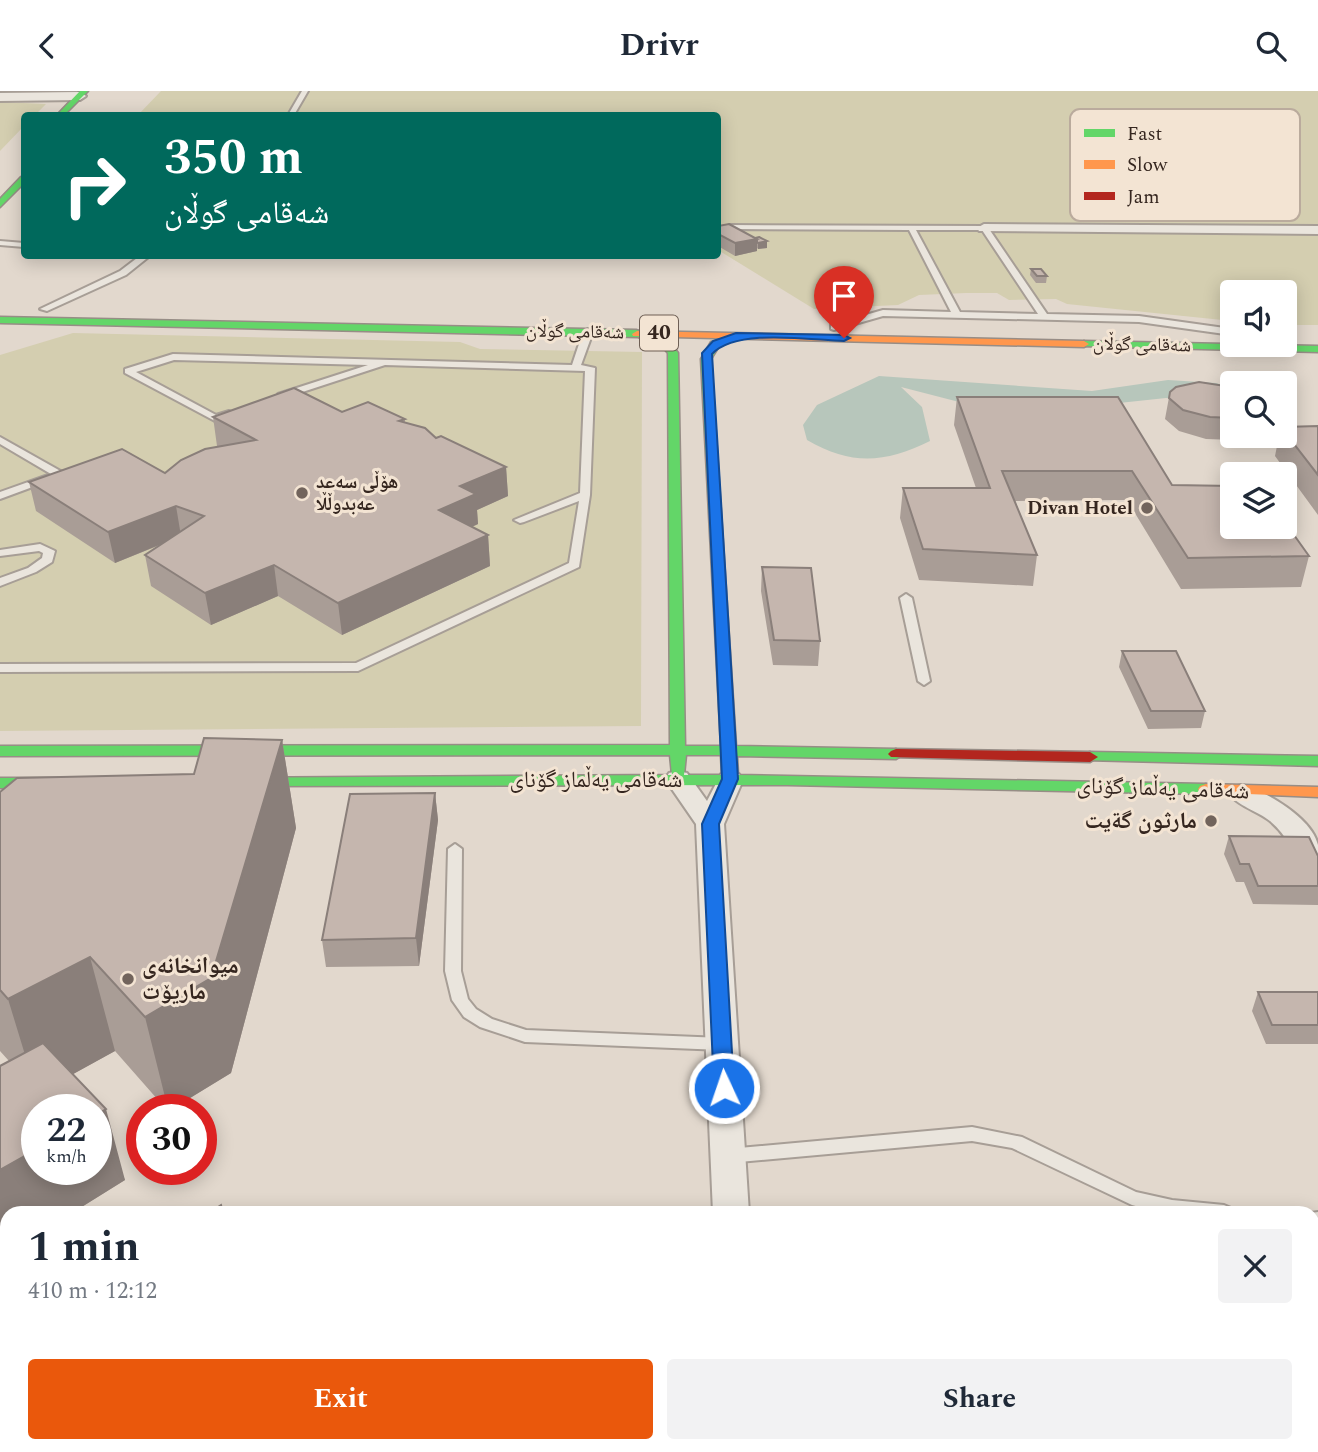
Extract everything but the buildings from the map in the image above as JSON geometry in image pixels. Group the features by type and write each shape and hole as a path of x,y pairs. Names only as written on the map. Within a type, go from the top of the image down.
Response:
{"street":[{"path":"0,97 82,93"},
{"path":"63,112 82,93"},
{"path":"0,204 21,182"},
{"path":"984,228 1318,230"},
{"name":"شەقامی گوڵان","path":"0,308 834,327 1315,349"},
{"name":"شەقامی گوڵان","path":"0,320 736,336 1031,337 1220,334"},
{"path":"636,333 665,343 671,348 673,359 678,779 710,824"},
{"path":"731,1206 710,824 730,779 706,359 715,344 736,336"},
{"name":"شەقامی گوڵان","path":"1297,342 1315,349"},
{"path":"673,359 689,353 706,359"},
{"name":"شەقامی یەڵماز گۆنای","path":"0,751 677,750 1318,761"},
{"name":"شەقامی یەڵماز گۆنای","path":"218,782 730,779 1165,787 1242,793 1318,792"},
{"path":"0,783 82,782"},
{"path":"1242,793 1273,807 1303,838 1318,869"}],"lane":[{"path":"293,112 305,91"},
{"path":"751,241 730,227 984,228 1044,317"},
{"path":"912,229 957,315"},
{"path":"0,243 21,245"},
{"path":"44,309 123,273 142,259"},
{"path":"834,327 883,313 1139,319 1220,332"},
{"path":"575,368 588,332"},
{"path":"0,668 358,667 575,565 585,495 590,368 173,357 128,371 215,418 241,410"},
{"path":"267,401 383,363"},
{"path":"0,440 60,475 0,496"},
{"path":"520,520 585,495"},
{"path":"0,553 40,547 49,551 48,560 32,570 0,582"},
{"path":"906,598 924,681"},
{"path":"455,849 454,986 471,1013 486,1023 525,1037 722,1044"},
{"path":"728,1156 972,1134 1016,1142 1132,1198 1164,1206"}],"shaded area":[{"path":"161,91 1318,91 1318,325 1297,325 1297,280 1220,280 1220,320 1067,304 1056,299 1009,300 997,293 919,295 898,305 814,309 721,252 721,112 141,112"},
{"path":"0,102 46,104 38,112 21,112 21,129 0,151"},
{"path":"73,333 460,342 480,349 642,352 641,726 0,731 0,355"},
{"path":"879,376 1092,391 1168,380 1220,384 1220,393 1203,401 1166,398 1072,408 963,403 901,387 922,407 930,441 898,454 868,459 839,454 807,440 803,425 817,405"}],"traffic: fast":[{"path":"63,112 84,91"},
{"path":"0,204 21,182"},
{"path":"0,320 637,334"},
{"path":"636,333 665,343 673,353 678,773"},
{"path":"730,775 706,359 715,344 736,336"},
{"path":"1084,344 1318,349"},
{"path":"0,751 620,749 896,754"},
{"path":"1090,757 1318,761"},
{"path":"239,781 788,780 1206,789"},
{"path":"0,783 62,783"}],"traffic: slow":[{"path":"637,334 1084,344"},
{"path":"1206,789 1318,792"}],"traffic: jam":[{"path":"896,754 1090,757"}],"place":[{"name":"ھۆڵی سەعد عەبدوڵڵا","path":"302,493"},
{"name":"Divan Hotel","path":"1147,508"},
{"name":"مارثون گةيت","path":"1211,821"},
{"name":"میوانخانەی ماریۆت","path":"128,979"}],"route":[{"path":"724,1088 710,824 730,779 706,359 710,348 736,336 844,338"}]}
